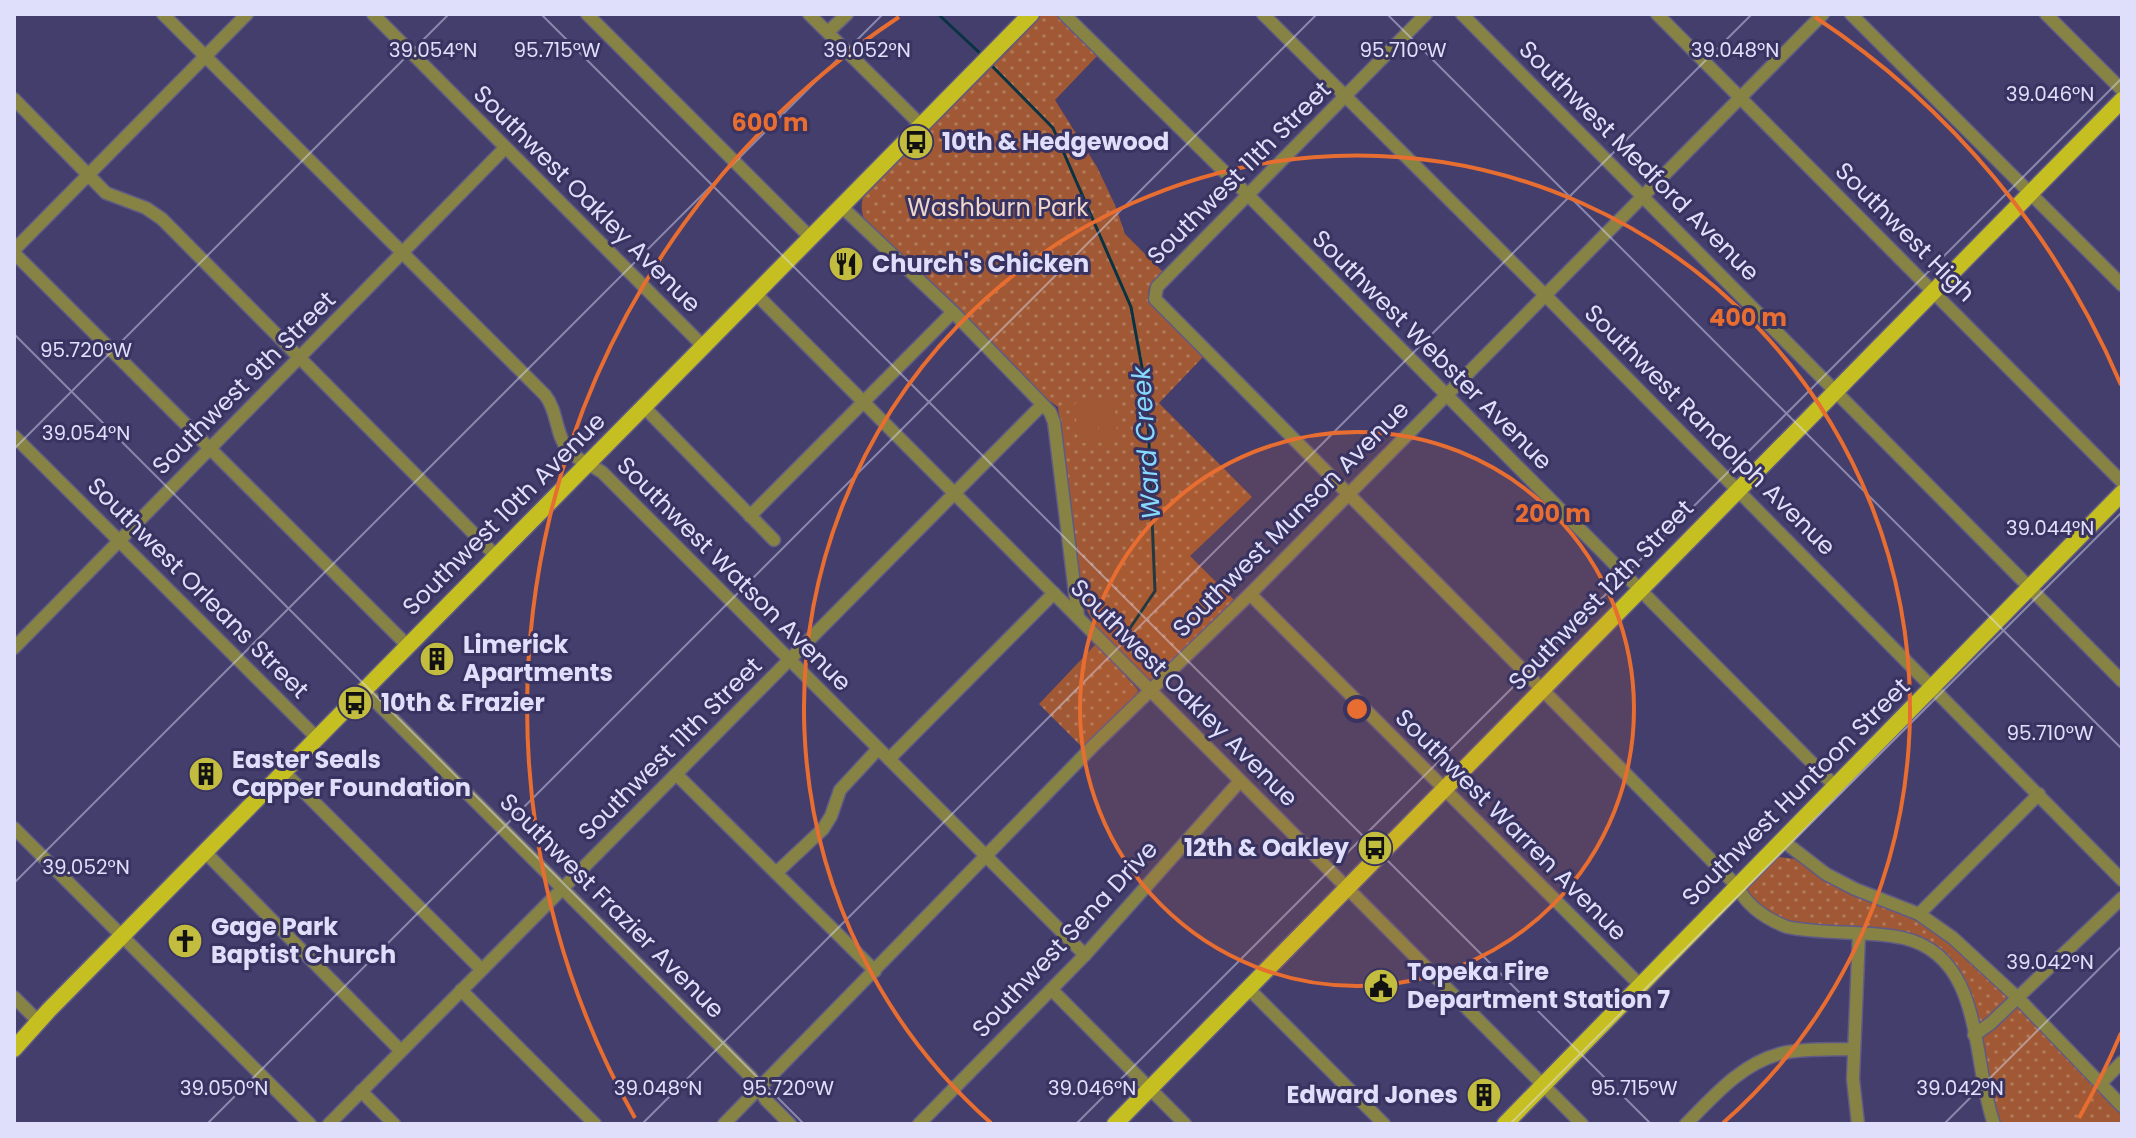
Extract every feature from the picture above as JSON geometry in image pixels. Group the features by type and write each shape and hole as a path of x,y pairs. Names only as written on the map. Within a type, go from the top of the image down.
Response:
{"main road":[{"name":"Southwest 10th Avenue","path":"14,1049 283,771 1031,14"},
{"name":"Southwest 12th Street","path":"1115,1124 2122,100"},
{"name":"Southwest Huntoon Street","path":"1505,1124 2122,493"}],"street":[{"name":"Southwest Watson Avenue","path":"163,14 545,395 566,447 602,472 1085,955"},
{"path":"247,14 14,252 408,646"},
{"name":"Southwest Oakley Avenue","path":"373,14 703,346"},
{"path":"587,14 810,237"},
{"path":"809,14 921,125"},
{"path":"828,32 847,14"},
{"name":"Southwest Webster Avenue","path":"1064,14 1446,393 1835,786"},
{"name":"Southwest Randolph Avenue","path":"1263,14 2122,880"},
{"name":"Southwest 11th Street","path":"1348,493 1158,304 1154,296 1157,287 1426,14"},
{"name":"Southwest Medford Avenue","path":"1462,14 2122,681"},
{"name":"Southwest High","path":"1657,14 2122,482"},
{"name":"Southwest Munson Avenue","path":"724,1124 1823,14"},
{"path":"1851,14 2122,285"},
{"path":"2046,14 2122,90"},
{"path":"14,99 106,193 146,208 162,219 496,556"},
{"name":"Southwest 9th Street","path":"14,648 19,633 120,540 505,148"},
{"path":"841,206 953,312 1050,412 1054,422 1078,617"},
{"name":"Southwest Oakley Avenue","path":"755,293 1582,1124"},
{"path":"750,516 953,312"},
{"name":"Southwest 11th Street","path":"329,1124 1042,405"},
{"path":"644,407 774,540"},
{"name":"Southwest Orleans Street","path":"14,436 317,738"},
{"path":"1348,493 1737,886 1750,905 1776,923 1801,930 1859,934 1916,943 1951,968 1965,992 1986,1100 1994,1124"},
{"path":"889,759 1054,593"},
{"name":"Southwest Warren Avenue","path":"1250,594 1640,985"},
{"name":"Southwest Frazier Avenue","path":"364,690 751,1077 766,1100 790,1124"},
{"path":"776,873 823,829 840,790 878,749"},
{"path":"283,771 481,969"},
{"path":"676,774 875,971"},
{"name":"Southwest Sena Drive","path":"919,1124 1085,955 1240,781"},
{"path":"1919,914 2039,794"},
{"path":"14,828 310,1124"},
{"path":"1782,840 1810,863 1844,884 1919,914 1953,938 2018,998 2122,1106"},
{"path":"205,852 400,1050"},
{"path":"1974,1035 1991,1023 2122,898"},
{"path":"1858,1124 1853,1079 1859,934"},
{"path":"1248,988 1384,1124"},
{"path":"461,990 595,1124"},
{"path":"1052,990 1185,1124"},
{"path":"14,997 39,1022"},
{"path":"1686,1124 1733,1079 1757,1063 1791,1052 1854,1049"},
{"path":"2102,1082 2122,1062"},
{"path":"361,1091 394,1124"}],"green space":[{"name":"Washburn Park","path":"1040,14 1058,14 1098,55 1055,100 1097,167 1125,234 1164,273 1149,288 1148,301 1203,357 1159,403 1252,497 1190,556 1235,601 1152,680 1144,677 1098,631 1083,603 1058,407 1033,389 865,221 862,213 866,190 1008,51"},
{"path":"1114,400 1118,442 1100,443 1097,401"},
{"path":"1094,402 1097,442 1078,443 1075,403"},
{"path":"1096,644 1138,690 1083,748 1039,704"},
{"path":"1779,857 1795,859 1838,888 1918,920 1970,959 2108,1097 2122,1116 2122,1124 2000,1124 1983,1065 1978,1015 1959,970 1938,950 1794,923 1775,916 1753,900 1747,891 1760,871"}],"waterway":[{"name":"Ward Creek","path":"938,14 983,56"},
{"name":"Ward Creek","path":"991,65 1053,128 1131,307 1147,395 1155,591 1122,640"}],"place":[{"name":"10th & Hedgewood","path":"916,142"},
{"name":"Church's Chicken","path":"846,264"},
{"name":"Limerick Apartments","path":"437,659"},
{"name":"10th & Frazier","path":"355,703"},
{"name":"Easter Seals Capper Foundation","path":"206,774"},
{"name":"12th & Oakley","path":"1375,848"},
{"name":"Gage Park Baptist Church","path":"185,941"},
{"name":"Topeka Fire Department Station 7","path":"1381,986"},
{"name":"Edward Jones","path":"1484,1095"}]}
